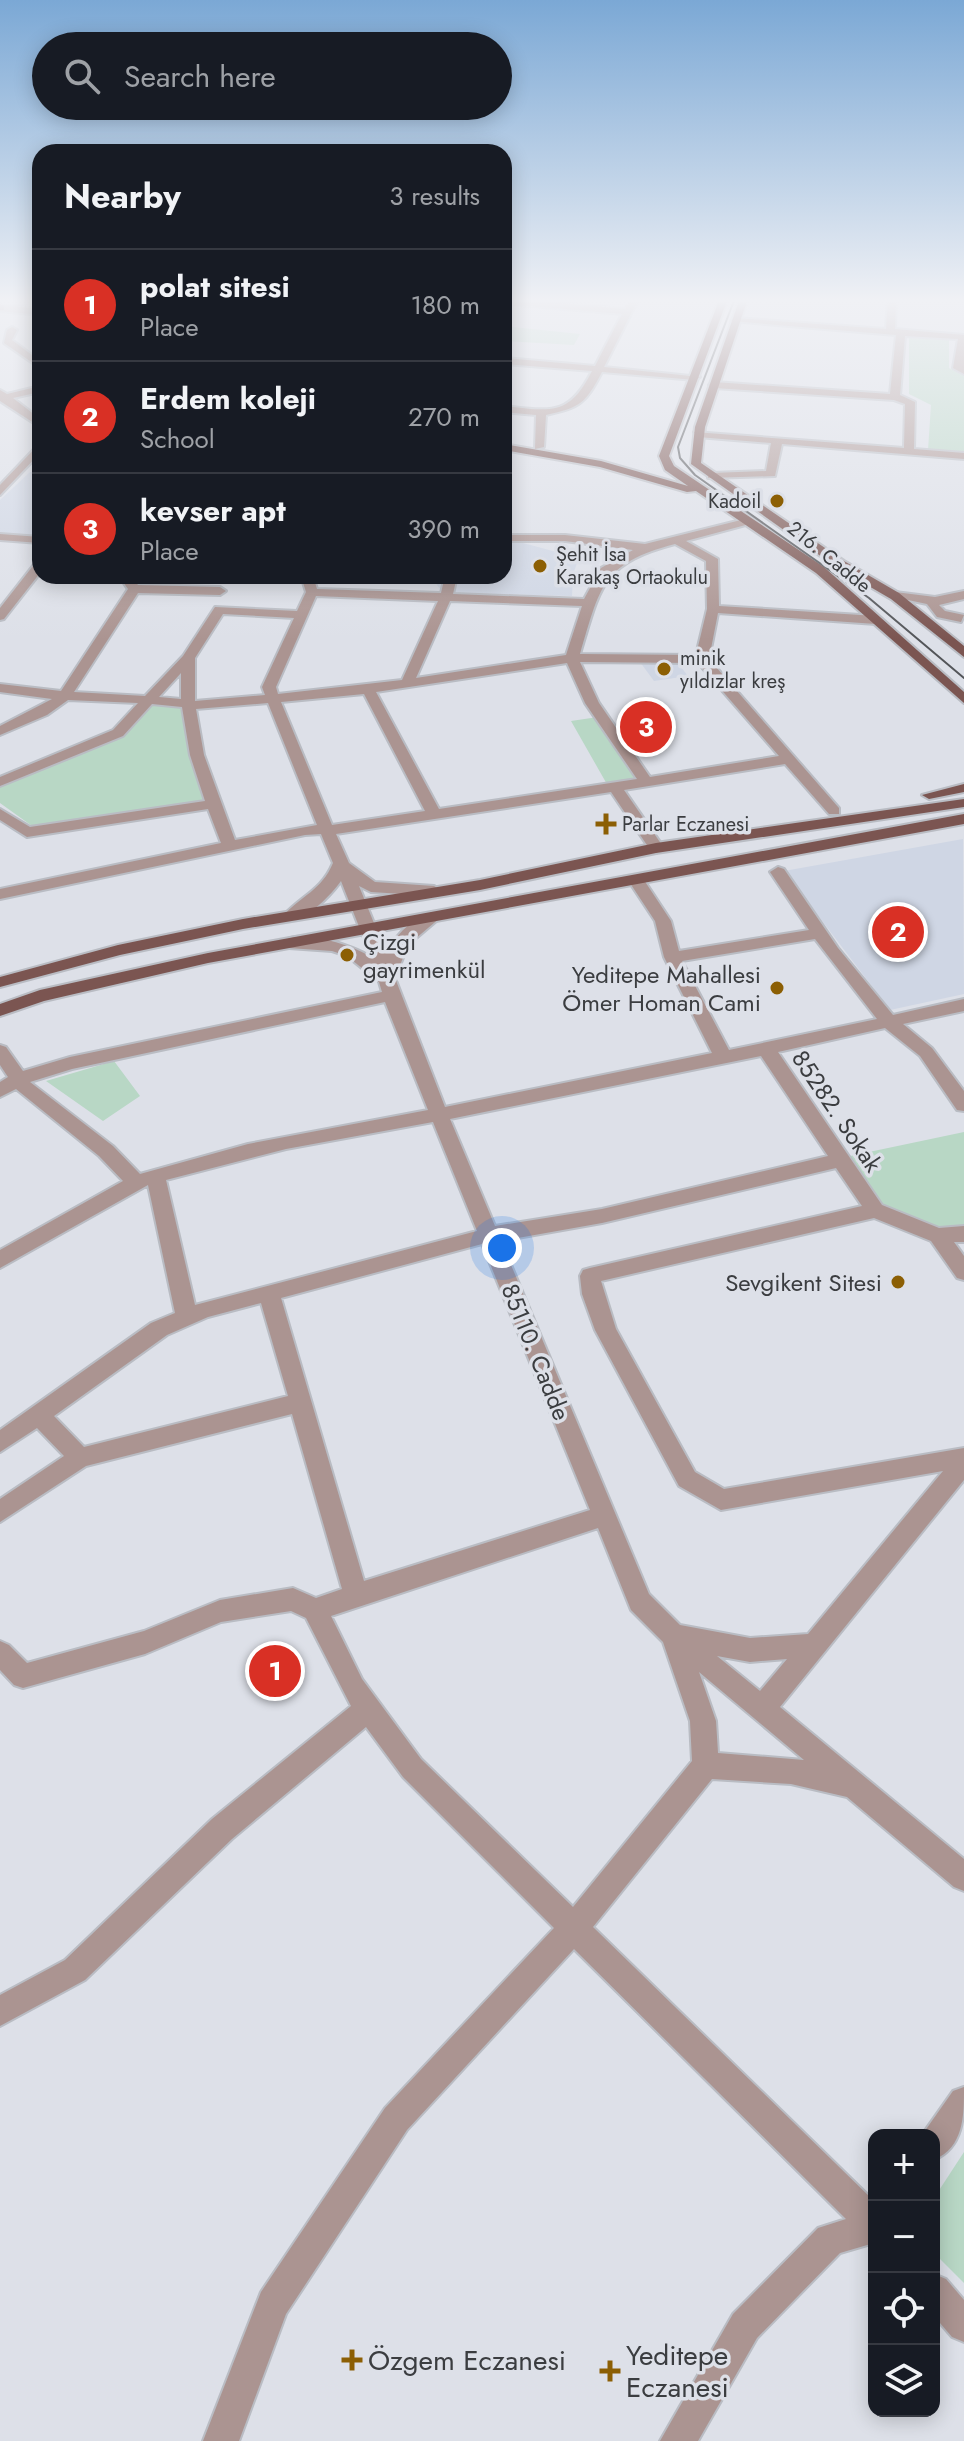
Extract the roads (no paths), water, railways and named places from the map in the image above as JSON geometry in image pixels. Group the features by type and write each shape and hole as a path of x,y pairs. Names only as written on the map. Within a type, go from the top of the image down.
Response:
{"main road":[{"path":"680,412 660,458 696,464 698,434 705,412"},
{"path":"512,445 631,460"},
{"path":"512,446 601,464 714,498"},
{"name":"216. Cadde","path":"660,458 669,468 820,570 964,699"},
{"name":"216. Cadde","path":"696,464 840,564 895,596 964,653"},
{"path":"840,564 964,665"},
{"path":"820,570 899,629 964,687"},
{"path":"784,828 834,811 964,788"},
{"path":"0,982 118,950 656,848 964,803"},
{"path":"0,1010 40,996 289,943 964,819"},
{"path":"800,849 877,845 964,829"}],"street":[{"path":"531,412 546,412"},
{"path":"909,452 910,412"},
{"path":"539,447 541,413"},
{"path":"698,434 964,456"},
{"path":"712,476 771,474 777,441"},
{"path":"3,486 32,455"},
{"path":"646,782 592,703 572,658 589,603 605,571 645,548 749,521"},
{"path":"0,537 32,539"},
{"path":"512,538 565,538 645,548"},
{"path":"678,541 712,559 713,609 702,659"},
{"path":"0,616 32,575"},
{"path":"131,584 134,589"},
{"path":"0,782 118,733 188,658 219,610 218,584"},
{"path":"273,699 269,687 312,592 310,584"},
{"path":"407,684 449,584"},
{"path":"134,589 220,591"},
{"path":"0,731 42,712 65,696 134,589"},
{"path":"312,592 589,603"},
{"path":"895,596 935,601 964,595"},
{"path":"935,601 937,612 962,617"},
{"path":"713,609 876,620"},
{"path":"219,610 300,615"},
{"path":"947,638 950,628 962,617"},
{"path":"188,658 185,703 191,742 230,847"},
{"path":"0,688 65,696 185,703 273,699 368,689 572,658 702,659 834,811"},
{"path":"368,689 433,813"},
{"name":"85110. Cadde","path":"273,699 326,831 370,928 389,987 439,1115 640,1602 673,1635 964,1877"},
{"path":"0,894 305,830 326,831 787,759"},
{"path":"616,788 656,848"},
{"path":"0,813 27,832 213,804"},
{"path":"291,916 331,886 337,879 340,864 371,887 401,892 438,891"},
{"path":"778,872 819,933 889,1022 926,1052 964,1105"},
{"path":"636,880 663,921 672,957 723,1056"},
{"path":"389,987 393,950 433,917"},
{"path":"672,957 819,933"},
{"path":"289,943 341,945 362,955 389,987"},
{"path":"0,1091 18,1079 70,1063 389,987"},
{"name":"85282. Sokak","path":"964,1005 766,1049 875,1210 938,1236 964,1234"},
{"path":"0,1260 145,1178 231,1155 766,1049"},
{"path":"0,1051 24,1087 145,1178 187,1317"},
{"path":"0,1442 159,1329 187,1317 489,1235 602,1216 841,1160"},
{"path":"875,1210 590,1276 592,1294 606,1330 687,1479 721,1500 964,1461"},
{"path":"938,1236 964,1272"},
{"path":"269,1294 356,1595"},
{"path":"0,1512 80,1458 302,1402"},
{"path":"38,1414 80,1458"},
{"path":"763,1708 964,1461"},
{"path":"315,1610 603,1516"},
{"path":"0,1653 23,1676 145,1642 220,1611 293,1599 315,1610 353,1688 412,1768 868,2219"},
{"path":"673,1635 750,1650 815,1645"},
{"path":"221,2441 273,2304 396,2119 573,1929 706,1765 703,1721 673,1635"},
{"path":"0,2011 75,1970 222,1829 368,1708"},
{"path":"706,1765 791,1771 852,1784"},
{"path":"940,2136 964,2102"},
{"path":"678,2441 745,2326 830,2240 868,2227"},
{"path":"940,2298 964,2325"}],"tram line":[{"path":"691,412 678,447 680,458 695,475 869,598 964,678"}],"place":[{"name":"Kadoil","path":"777,501"},
{"name":"Şehit İsa Karakaş Ortaokulu","path":"540,566"},
{"name":"minik yıldızlar kreş","path":"664,669"},
{"name":"kevser apt","path":"646,727"},
{"name":"Parlar Eczanesi","path":"606,824"},
{"name":"Erdem koleji","path":"898,932"},
{"name":"Çizgi gayrimenkül","path":"347,955"},
{"name":"Yeditepe Mahallesi Ömer Homan Cami","path":"777,988"},
{"name":"Sevgikent Sitesi","path":"898,1282"},
{"name":"polat sitesi","path":"275,1671"},
{"name":"Özgem Eczanesi","path":"352,2360"},
{"name":"Yeditepe Eczanesi","path":"610,2371"}]}
